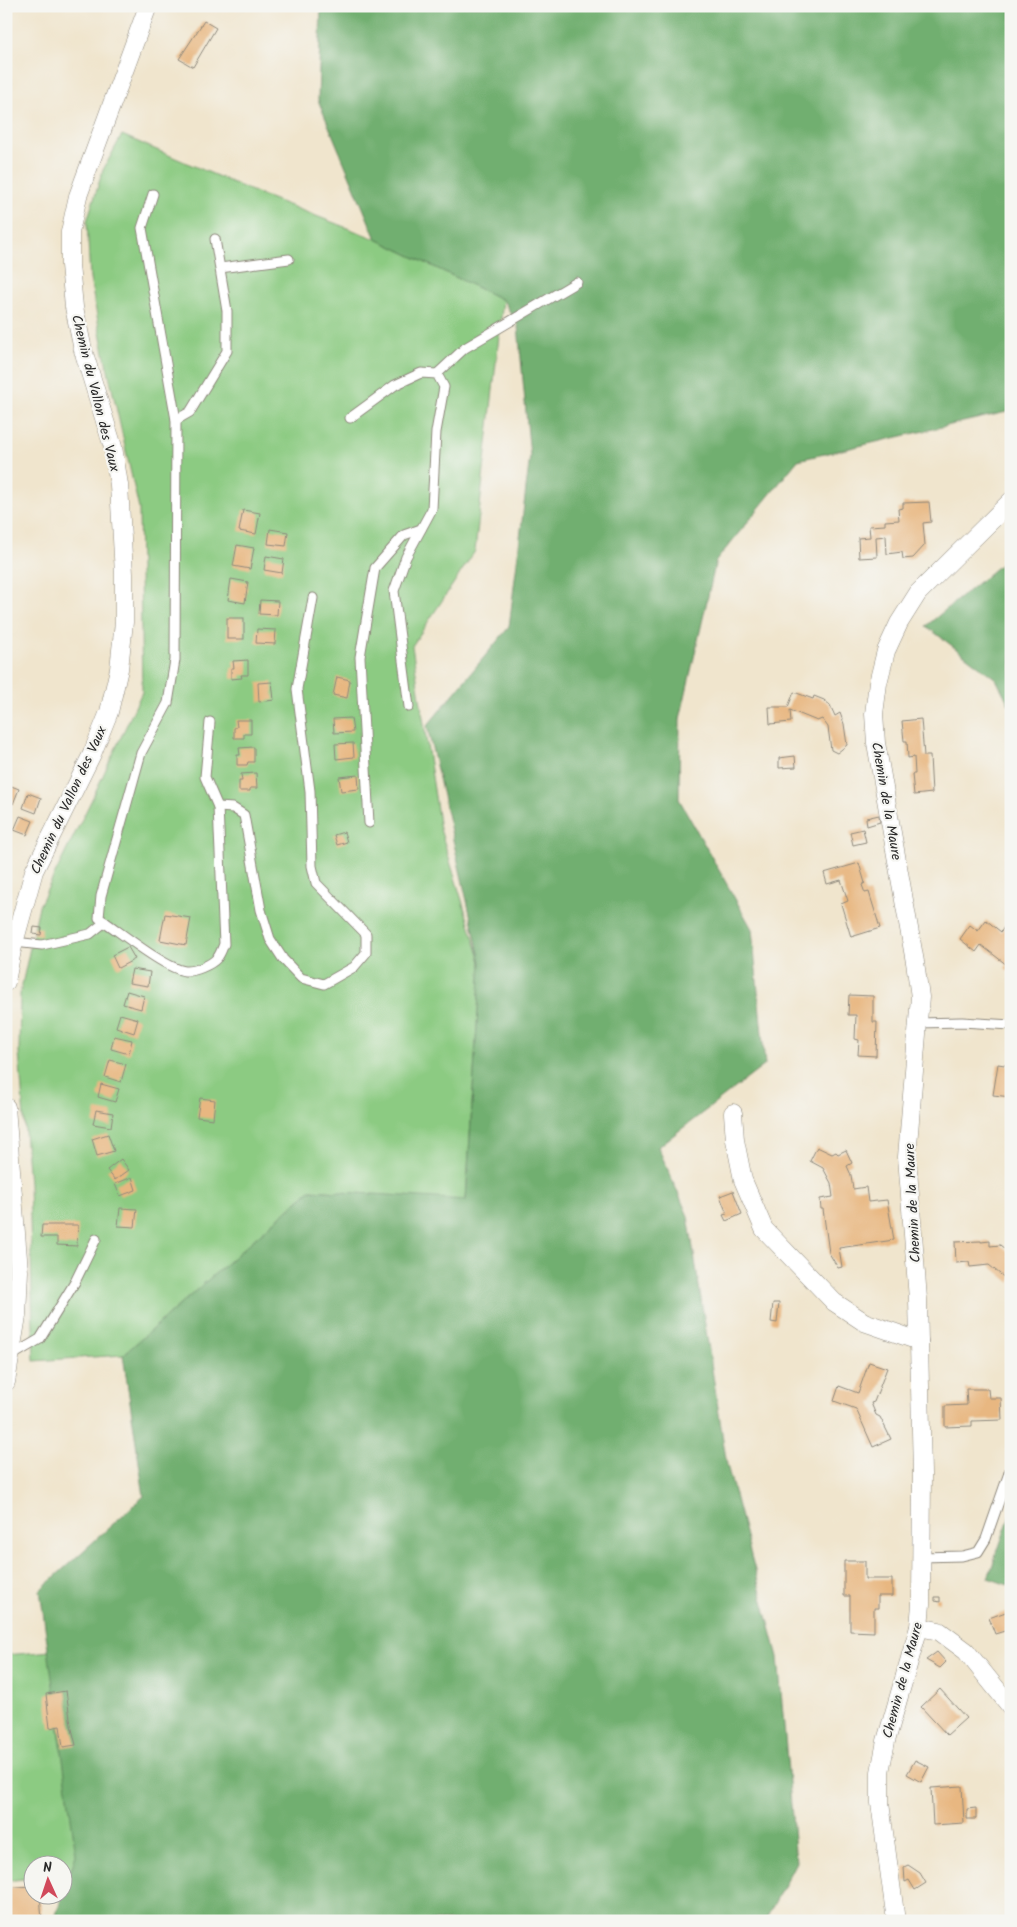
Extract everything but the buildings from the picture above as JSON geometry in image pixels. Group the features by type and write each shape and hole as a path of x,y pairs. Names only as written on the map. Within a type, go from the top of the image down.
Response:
{"street":[{"name":"Chemin du Vallon des Vaux","path":"6,982 14,942 34,871 92,754 108,712 120,669 124,622 124,574 119,485 113,447 83,350 74,307 70,265 70,232 78,196 148,6"},
{"name":"Chemin de la Maure","path":"896,1921 880,1803 880,1772 886,1741 919,1628 921,1604 922,1474 919,1342 916,1265 907,1157 910,1101 920,997 876,743 874,714 878,683 886,651 899,623 918,593 1011,501"},
{"path":"6,1107 20,1271 17,1316 6,1382"},
{"path":"733,1113 734,1140 743,1180 764,1229 834,1302 864,1322 919,1342"},
{"path":"919,1628 940,1630 966,1651 1011,1707"}],"lane":[{"path":"153,194 142,228 176,420 175,660 168,703 140,753 101,896 99,918 146,950 186,971 199,969 216,960 224,944 218,807 205,777 210,722"},
{"path":"176,420 190,412 227,351 227,311 216,238"},
{"path":"220,268 289,259"},
{"path":"350,418 395,385 422,373 437,374 465,348 577,282"},
{"path":"409,706 394,591 406,557 432,509 436,432 444,387 437,374"},
{"path":"369,823 360,657 373,577 375,568 404,535 421,529"},
{"path":"218,807 233,808 244,815 261,910 270,938 283,959 301,978 324,984 354,967 366,953 366,934 316,882 312,866 310,791 297,689 313,598"},
{"path":"14,942 42,945 90,934 105,922"},
{"path":"918,1023 962,1022 1011,1025"},
{"path":"11,1356 40,1339 75,1282 96,1239"},
{"path":"921,1557 962,1556 978,1552 986,1539 1011,1467"}],"green space":[{"path":"321,6 1011,6 1011,411 798,460 716,561 680,719 679,799 752,929 765,1065 658,1147 688,1216 727,1465 778,1657 796,1862 765,1921 54,1921 60,1904 72,1904 72,1867 76,1855 40,1590 144,1496 123,1355 310,1190 466,1200 481,962 427,726 509,627 530,456 518,326 503,300 376,239 318,100"},
{"path":"122,135 259,194 376,239 503,300 475,551 412,646 440,829 481,962 466,1201 310,1190 123,1355 34,1361 29,1184 19,1052 20,994 39,906 142,692 139,509 104,353 90,279 87,221 103,170"},
{"path":"1002,563 1011,565 1011,708 996,679 926,626"},
{"path":"1011,1513 1011,1586 988,1578"},
{"path":"109,1646 149,1863 72,1873 72,1854 22,1854 22,1879 6,1881 6,1655"}]}
